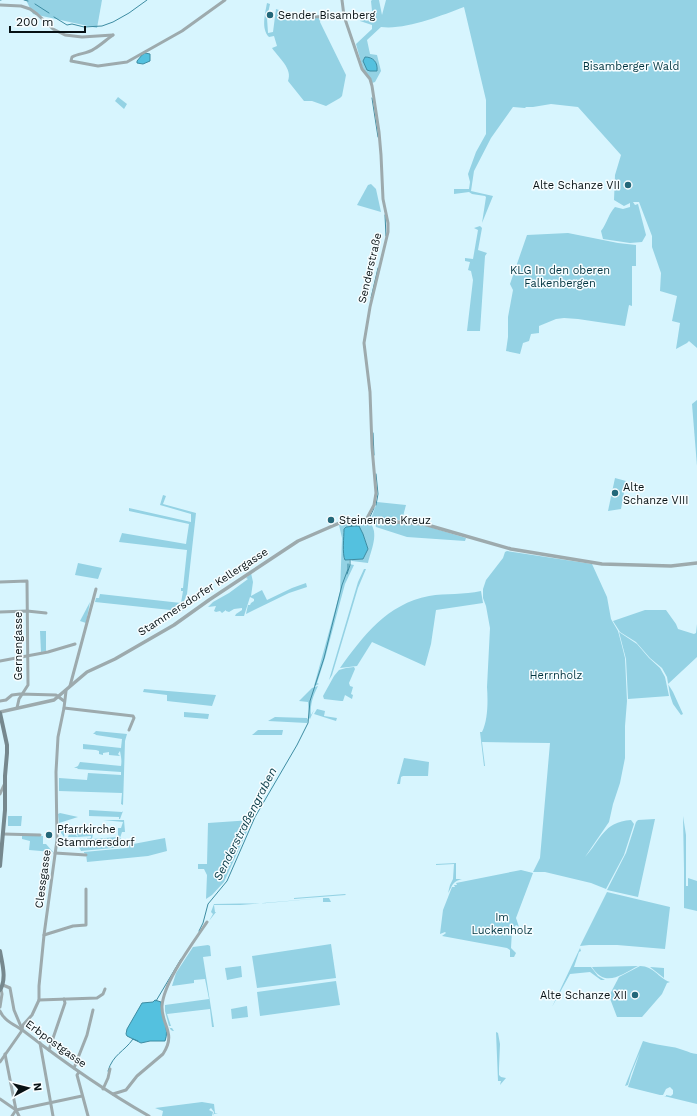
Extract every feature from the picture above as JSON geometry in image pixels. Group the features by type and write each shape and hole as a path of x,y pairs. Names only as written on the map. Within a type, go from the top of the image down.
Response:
{"main road":[{"path":"0,712 7,745 5,783 6,800 0,866"},
{"path":"0,951 4,977 1,988"}],"street":[{"path":"0,5 21,6 30,10 37,14 53,29 65,35 82,37 113,35 94,49 84,54 75,55 72,57 71,61 98,66 127,62 182,31 225,0"},
{"name":"Senderstraße","path":"342,0 344,16 362,69 370,79 372,86 381,155 383,199 388,223 386,244 370,307 364,343 370,392 376,493 374,505 368,520"},
{"path":"300,15 344,16"},
{"name":"Stammersdorfer Kellergasse","path":"0,712 49,702 66,691 70,686 92,669 115,659 174,625 298,541 344,521 368,520 424,524 511,549 602,564 671,566 697,563"},
{"name":"Gernengasse","path":"0,582 27,581 28,685 18,702 17,708"},
{"path":"70,686 96,590"},
{"path":"0,612 46,613"},
{"path":"0,661 75,644"},
{"name":"Clessgasse","path":"0,1062 22,1029 23,1025 32,1015 39,1000 44,935 55,853 57,825 56,772 58,737 66,691"},
{"path":"0,700 6,700 12,695 48,694 56,695 64,701"},
{"path":"64,708 134,716 129,730"},
{"path":"0,794 5,783"},
{"path":"3,834 40,835"},
{"path":"55,853 86,855"},
{"path":"44,935 73,926 86,924 86,889"},
{"path":"113,1094 126,1090 137,1076 166,1050 169,1035 162,1007 168,986 207,922"},
{"path":"0,1007 2,994 1,988 10,988 14,1010 22,1029"},
{"path":"39,1000 97,998 103,994 105,989"},
{"path":"49,1050 65,1003 64,999"},
{"path":"74,1068 87,1035 93,1010"},
{"name":"Erbpostgasse","path":"0,1012 4,1018 22,1029 78,1072 103,1089 149,1116"},
{"path":"40,1043 54,1116"},
{"path":"5,1054 16,1110 19,1116"},
{"path":"103,1089 110,1069"},
{"path":"78,1072 77,1075 88,1116"},
{"path":"12,1116 16,1110 82,1096"},
{"path":"0,1099 16,1110"}],"green space":[{"path":"26,0 102,0 97,28 33,14"},
{"name":"Bisamberger Wald","path":"372,0 379,0 382,15 386,0 697,0 697,348 689,341 676,349 680,323 672,321 677,296 660,291 661,273 652,247 652,236 639,202 633,202 635,205 638,204 646,235 642,242 630,243 603,239 601,231 613,209 615,207 623,209 630,207 630,203 624,206 614,200 615,175 621,155 578,107 551,104 525,108 513,107 491,138 474,171 471,191 493,196 482,223 486,197 469,192 454,194 454,189 469,189 470,182 468,174 476,152 486,134 486,100 464,7 412,24 381,27 367,40 370,54 377,55 381,71 375,82 372,83 363,69 356,44 372,29 372,25 360,21 365,18 375,16 375,12 372,11"},
{"path":"267,3 270,4 267,18 268,33 273,32 276,9 299,17 321,18 320,22 346,75 342,96 340,98 326,106 312,101 304,101 288,81 289,72 272,48 277,46 274,36 269,37 265,30 264,21"},
{"path":"118,97 127,104 124,109 115,101"},
{"path":"371,184 376,189 381,212 357,205 368,185"},
{"path":"480,226 482,228 478,250 487,253 485,256 480,331 467,331 473,280 471,271 468,270 470,262 465,261 465,258 473,259 478,230 474,228"},
{"name":"KLG In den oberen Falkenbergen","path":"568,233 636,245 636,266 632,266 632,306 629,305 625,326 578,319 556,319 539,326 539,333 531,334 529,341 523,343 520,354 506,351 508,317 513,290 510,284 527,235"},
{"path":"697,400 697,466 692,404"},
{"path":"615,478 626,481 621,509 608,511"},
{"path":"163,495 166,496 163,504 196,513 187,594 180,611 95,602 96,598 99,598 100,594 181,603 183,591 181,591 181,588 183,588 187,550 119,542 122,533 186,544 189,524 129,511 129,508 191,522 191,514 160,505"},
{"path":"377,502 406,505 402,520 371,519"},
{"path":"350,522 369,522 374,531 373,547 368,563 352,561 351,560 363,559 368,549 363,534 355,526 346,527 344,529 344,558 349,560 349,564 354,565 345,584 317,683 319,684 314,686 340,592 342,538 339,525"},
{"path":"374,522 426,526 466,538 465,541 407,537 376,527"},
{"name":"Herrnholz","path":"507,551 592,564 607,597 611,619 618,631 625,658 627,701 625,758 620,783 609,822 585,857 608,828 622,821 631,820 634,824 624,855 606,889 591,883 545,872 533,872 540,858 550,743 482,742 484,766 480,732 482,732 484,727 487,710 490,628 483,598 483,589 486,580"},
{"path":"78,563 102,568 98,579 75,575"},
{"path":"364,569 366,569 358,588 332,675 329,680 358,582"},
{"path":"251,573 253,582 251,596 262,590 267,600 306,583 307,587 289,593 246,614 248,605 254,601 254,599 250,597 244,616 235,616 242,610 242,608 234,609 229,612 226,610 222,613 220,611 214,611 216,606 208,607 213,602 229,593 248,579 246,578"},
{"path":"481,591 483,603 436,610 431,644 425,666 372,642 357,666 340,668 367,633 388,614 401,606 414,600 429,596"},
{"path":"90,602 86,623 80,621"},
{"path":"645,610 666,610 678,629 694,634 696,633 697,624 697,657 668,684 667,677 662,668 650,658 636,642 620,632 613,621"},
{"path":"40,631 46,631 46,651 41,652"},
{"path":"619,632 637,644 660,668 665,677 669,696 628,699 626,659"},
{"path":"354,667 355,669 349,683 350,686 353,687 351,694 353,695 352,699 345,695 343,701 324,699 323,696 334,676 339,670"},
{"path":"668,684 683,714 681,715 673,704"},
{"path":"318,686 312,700 311,715 314,710 310,719 308,702 299,701 312,688"},
{"path":"144,689 216,695 212,706 167,701 167,695 143,692"},
{"path":"317,709 325,711 324,716 337,718 336,721 314,714"},
{"path":"184,712 209,714 208,719 184,717"},
{"path":"275,717 307,718 308,720 307,723 268,721"},
{"path":"258,730 283,730 282,735 252,735"},
{"path":"96,731 127,734 125,741 123,805 121,804 122,793 59,791 59,778 87,780 88,773 121,775 121,772 74,768 78,766 80,762 121,766 120,751 118,754 120,756 109,755 109,752 103,753 103,755 99,754 99,751 96,750 83,749 83,744 121,748 122,739 93,734"},
{"path":"404,758 429,762 428,776 403,776 401,777 400,784 397,784"},
{"path":"89,810 123,811 119,819 119,817 89,816"},
{"path":"60,813 78,817 59,823 58,814"},
{"path":"8,816 22,816 21,826 8,826"},
{"path":"683,816 686,835 686,886 688,886 688,878 697,881 697,911 684,908"},
{"path":"655,819 638,897 607,890 626,853 636,822 638,820"},
{"path":"103,820 124,820 125,832 122,832 120,838 123,840 123,847 81,851 78,845 87,844 87,838 91,838 91,836 78,837 68,837 70,831 65,831 64,837 59,830 92,829 89,830 89,834 93,834 92,839 118,837 118,828 121,828 123,822"},
{"path":"252,820 224,882 212,895 206,899 207,875 204,869 198,869 198,864 207,864 208,823"},
{"path":"22,835 43,836 43,844 46,844 53,852 29,850 30,841 22,839"},
{"path":"165,838 167,851 148,856 87,862 86,854 84,853 127,848 128,845"},
{"path":"456,863 456,879 462,879 454,883 448,893 453,879 454,864 436,864"},
{"name":"Im Luckenholz","path":"521,870 533,873 516,918 519,927 516,925 512,930 511,948 516,953 514,957 510,957 510,950 507,948 442,936 446,933 445,932 440,934 443,910 452,887 457,885 456,883"},
{"path":"607,892 670,907 665,949 617,945 580,946"},
{"path":"346,895 294,899 294,898"},
{"path":"323,898 329,898 331,902 323,902"},
{"path":"263,903 214,905 216,912 209,921 213,914 211,912 214,904"},
{"path":"331,944 336,978 257,988 252,956"},
{"path":"208,945 210,946 211,956 203,957 214,1027 212,1027 210,1009 167,1014 171,1026 169,1026 165,1005 209,999 205,979 194,980 194,983 172,986 176,973 193,947"},
{"path":"580,948 581,951 579,952 574,967 591,967 598,976 605,980 601,980 590,972 570,974 552,1007"},
{"path":"241,966 242,977 227,980 225,968"},
{"path":"638,966 614,978 602,977 592,967"},
{"path":"640,966 649,968 670,982 667,983 662,994 642,1017 617,1017 609,996 619,977"},
{"path":"650,967 664,968 664,978"},
{"path":"336,981 340,1005 260,1016 257,992"},
{"path":"247,1006 248,1017 232,1019 231,1009"},
{"path":"496,1032 498,1033 500,1044 499,1075 506,1078 500,1085 501,1081 498,1081"},
{"path":"643,1041 697,1054 697,1104 664,1096 671,1096 673,1094 673,1090 670,1087 666,1089 663,1095 660,1095 628,1087 640,1052 628,1085 625,1086"},
{"path":"202,1102 214,1104 215,1113 218,1113 214,1114 213,1116 214,1112 211,1108 209,1110 213,1112 212,1116 162,1116 163,1111 155,1108"}],"shaded area":[{"path":"145,53 150,54 150,61 143,64 137,63 137,61"},
{"path":"365,57 374,61 377,65 377,71 367,70 363,61"},
{"path":"359,526 368,549 363,559 345,560 343,550 344,529 346,527"},
{"path":"155,1000 161,1002 166,1027 165,1041 150,1041 141,1043 127,1036 127,1029 142,1003 153,1002"}],"waterway":[{"path":"24,0 28,1"},
{"path":"54,17 67,25 72,24 84,27 102,26 129,13 147,0"},
{"path":"35,4 49,13"},
{"name":"Senderstraßengraben","path":"372,98 378,137"},
{"name":"Senderstraßengraben","path":"385,215 386,236"},
{"name":"Senderstraßengraben","path":"371,298 378,268"},
{"name":"Senderstraßengraben","path":"373,433 374,455"},
{"name":"Senderstraßengraben","path":"376,474 378,494 376,505"},
{"name":"Senderstraßengraben","path":"369,519 374,508"},
{"path":"353,518 364,518"},
{"name":"Senderstraßengraben","path":"351,526 360,523 366,524 368,522"},
{"name":"Senderstraßengraben","path":"347,574 350,560"},
{"name":"Senderstraßengraben","path":"199,931 203,923 208,904 227,881 255,817 297,745 308,723 310,701 324,658 342,585 348,569 348,564"},
{"name":"Senderstraßengraben","path":"156,1001 181,959"},
{"name":"Senderstraßengraben","path":"108,1071 110,1065 116,1057 133,1039 138,1041"}],"place":[{"name":"Sender Bisamberg","path":"270,15"},
{"name":"Alte Schanze VII","path":"628,185"},
{"name":"Alte Schanze VIII","path":"615,493"},
{"name":"Steinernes Kreuz","path":"331,520"},
{"name":"Pfarrkirche Stammersdorf","path":"49,835"},
{"name":"Alte Schanze XII","path":"635,995"}]}
